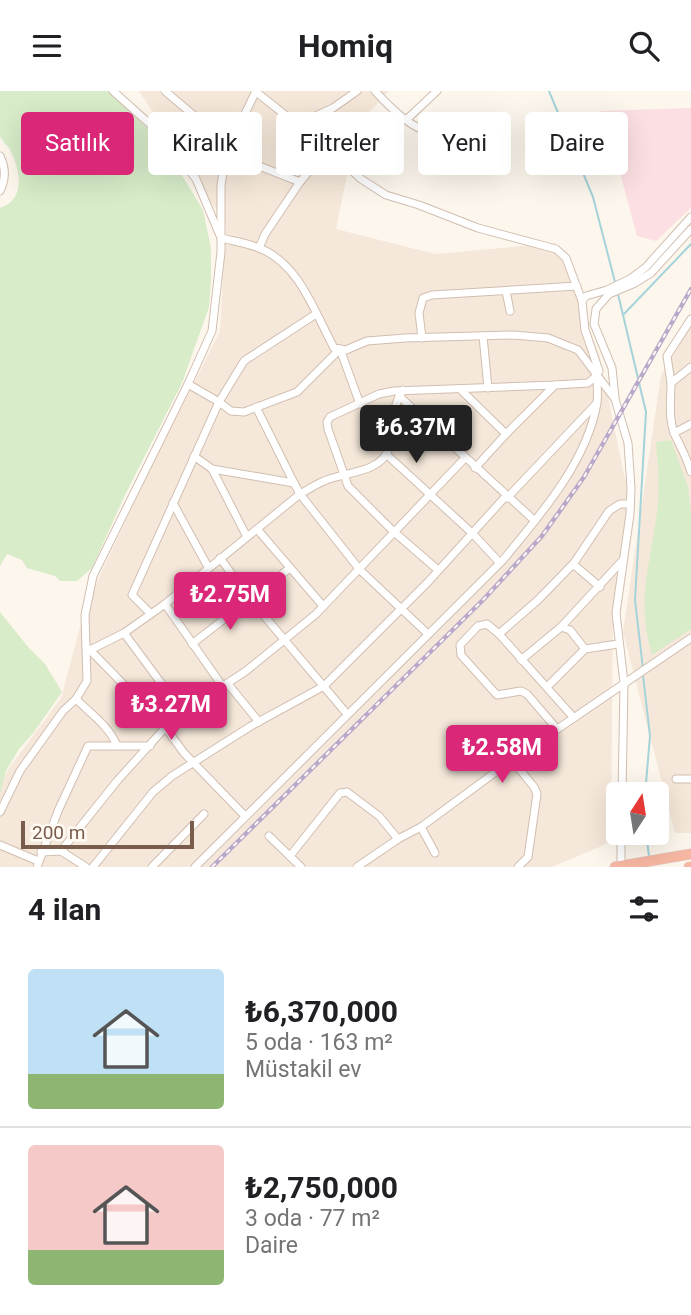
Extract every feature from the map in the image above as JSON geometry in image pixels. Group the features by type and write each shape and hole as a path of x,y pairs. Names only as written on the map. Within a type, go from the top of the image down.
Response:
{"highway":[{"path":"621,865 691,854"}],"street":[{"path":"113,91 161,134 196,179 221,238"},
{"path":"165,91 187,112"},
{"path":"245,112 255,91 281,112"},
{"path":"323,112 357,91"},
{"path":"375,91 418,129"},
{"path":"406,120 437,91"},
{"path":"0,156 4,164 5,182 0,191"},
{"path":"262,165 300,182"},
{"path":"0,812 20,771 87,681 85,615 93,576 212,331 221,252 223,175"},
{"path":"259,248 265,234 306,175"},
{"path":"357,175 386,195 478,228 556,249 566,258 577,286 582,301 584,330 595,364 615,398"},
{"path":"629,282 691,217"},
{"path":"582,301 586,296 609,292 651,273 691,229"},
{"path":"221,238 259,248 281,261 299,282 334,348 346,350 367,341 422,338 514,335 548,338 578,350 615,398"},
{"path":"422,338 419,313 423,298 432,295 577,286"},
{"path":"506,291 510,311"},
{"path":"609,292 596,309 594,324 612,368 615,398 628,443 630,504 616,613 618,644 627,680 623,782"},
{"path":"150,613 132,595 219,402 244,361 316,314"},
{"path":"691,319 667,356 674,433 684,449 691,472"},
{"path":"483,336 488,388"},
{"path":"188,384 231,411 244,412 297,392 340,349"},
{"path":"340,349 359,404"},
{"path":"671,383 691,367"},
{"path":"438,570 348,486 327,422 330,417 379,394 588,383 597,375"},
{"path":"195,867 500,563 535,521 568,473 586,438 597,403 597,375"},
{"path":"475,468 555,385"},
{"path":"460,389 506,434"},
{"path":"88,648 124,633 165,604 300,494 325,480 374,465 386,454 391,444 393,410 401,393"},
{"path":"401,393 475,468 535,521"},
{"path":"93,867 153,792 172,776 259,722 324,686 597,403"},
{"path":"256,407 300,494 360,570 428,634"},
{"path":"674,433 691,424"},
{"path":"386,454 472,533 500,563"},
{"path":"194,456 212,469 294,483"},
{"path":"61,851 165,727 225,685 323,606 465,458"},
{"path":"212,469 247,537"},
{"path":"173,503 208,567"},
{"path":"499,634 538,600 573,563 609,511 620,504 630,504"},
{"path":"257,529 323,606"},
{"path":"220,558 250,599 348,714"},
{"path":"522,660 561,627 624,558"},
{"path":"573,563 600,587"},
{"path":"192,644 290,568"},
{"path":"165,604 192,644 259,722"},
{"path":"557,729 527,694 521,691 497,695 459,652 463,640 482,624 490,625 574,719"},
{"path":"561,627 570,630 585,649"},
{"path":"124,633 161,683 186,710"},
{"path":"357,867 366,864 398,839 421,827 512,760 691,638"},
{"path":"547,687 585,649 618,644"},
{"path":"88,648 165,727 184,753 245,816"},
{"path":"76,699 108,731 117,746"},
{"path":"0,845 38,864 88,746 150,746"},
{"path":"512,760 537,794 528,857 518,867"},
{"path":"676,779 691,779"},
{"path":"290,856 341,793 347,792 379,816 398,839"},
{"path":"152,867 204,814"},
{"path":"421,827 435,853"},
{"path":"269,836 301,867"},
{"path":"621,845 621,865"},
{"path":"41,852 61,851 86,867"}],"shaded area":[{"path":"139,91 389,91 369,112 276,112 276,175 347,175 336,229 435,254 555,243 599,354 625,479 631,488 613,605 612,782 606,782 606,844 552,867 0,867 0,786 9,768 61,698 86,605 220,331 226,225 194,175 262,175 262,112 153,112"},
{"path":"691,108 691,208 656,241 637,236 621,175 628,175 628,112 599,111"},
{"path":"691,326 691,833 675,833 669,810 669,782 662,782 623,632 661,375"}],"green space":[{"path":"0,91 108,91 130,112 21,112 21,175 134,175 134,116 148,129 148,175 181,175 203,210 211,248 209,307 182,383 125,495 92,568 77,581 60,581 55,576 27,568 22,560 7,554 0,566 0,208 14,198 19,182 13,156 0,135"},
{"path":"671,440 688,487 691,513 691,629 652,655 647,635 645,600 658,503 656,442"},
{"path":"0,612 45,664 62,692 19,749 6,771 0,794"}],"waterway":[{"path":"549,91 593,197 615,282"},
{"path":"624,314 691,244"},
{"path":"618,294 646,412 635,600 643,669"},
{"path":"643,675 650,736 646,782"},
{"path":"648,845 649,856"}],"railway":[{"path":"212,867 483,600 542,536 584,477 691,289"}]}
